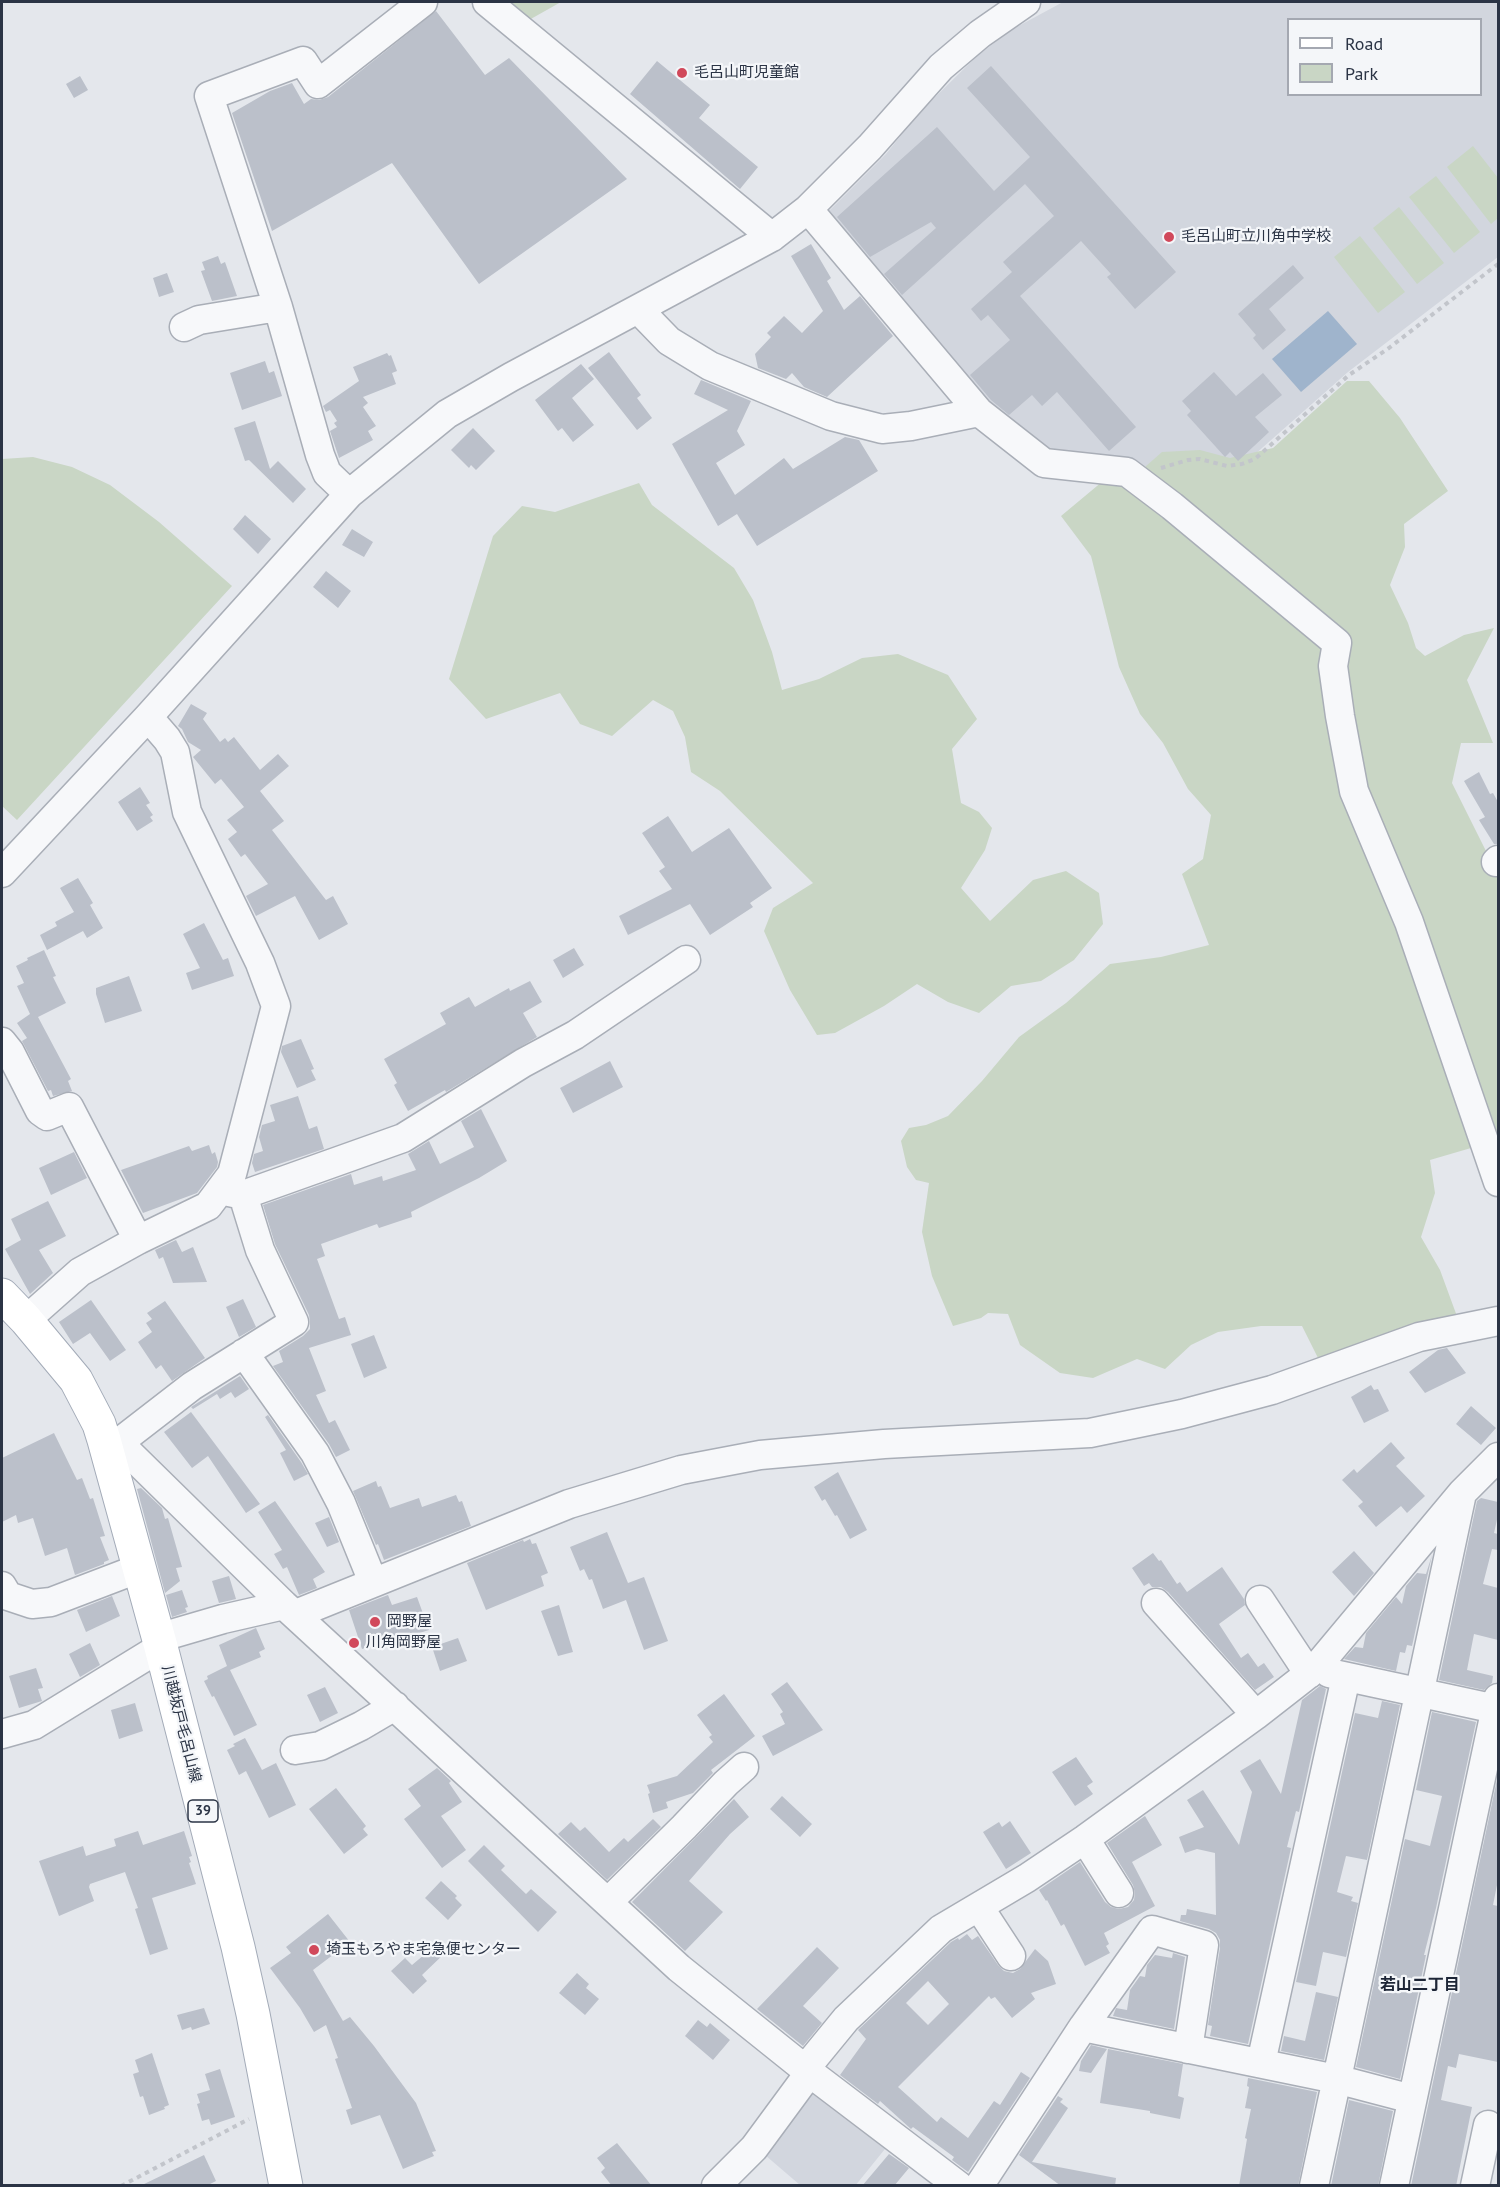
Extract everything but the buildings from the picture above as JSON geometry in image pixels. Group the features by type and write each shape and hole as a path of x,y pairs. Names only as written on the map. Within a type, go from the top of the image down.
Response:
{"main road":[{"name":"川越坂戸毛呂山線","path":"2,1295 76,1380 110,1442 140,1568 238,1947 286,2186"}],"street":[{"path":"349,494 327,473 323,464 278,307 209,96 303,61 318,84 423,2"},
{"path":"487,2 772,237"},
{"path":"2,873 148,717 349,494 447,414 511,377 772,237 808,209 870,147 941,67 1018,3"},
{"path":"808,209 979,412 1044,463 1127,472 1172,506 1337,643 1333,666 1354,790 1409,922 1498,1182"},
{"path":"184,327 199,320 278,307"},
{"path":"638,309 669,341 710,366 831,416 882,429 911,426 979,412"},
{"path":"148,717 175,752 187,812 260,963 276,1006 232,1174 231,1193 294,1322 192,1386 110,1442 126,1450 290,1610 679,1968 959,2186"},
{"path":"26,1320 80,1272 231,1193 403,1138 523,1063 575,1035 686,960"},
{"path":"2,1042 10,1052 39,1111 47,1116 69,1107 138,1240"},
{"path":"2,1734 34,1725 159,1642 223,1619 290,1610 373,1582 569,1504 681,1470 760,1455 1090,1433 1182,1414 1272,1390 1419,1337 1498,1322"},
{"path":"244,1353 315,1453 341,1503 373,1582"},
{"path":"716,2186 754,2148 846,2019 941,1929 1085,1839 1312,1672 1462,1492 1498,1457"},
{"path":"1314,2186 1462,1492"},
{"path":"2,1586 8,1596 32,1604 51,1602 140,1568"},
{"path":"1260,1600 1312,1672 1420,1693 1497,1703 1394,2186"},
{"path":"1156,1603 1256,1715"},
{"path":"1261,2063 1347,1677"},
{"path":"295,1750 320,1746 396,1706"},
{"path":"608,1902 744,1767"},
{"path":"1085,1839 1119,1893"},
{"path":"979,1907 1011,1956"},
{"path":"979,2186 1083,2027 1152,1930 1204,1945 1188,2049"},
{"path":"1083,2027 1336,2079 1412,2099"},
{"path":"1475,2186 1488,2124"}],"path":[{"path":"1133,477 1188,460 1200,459 1227,466 1255,459 1349,375 1389,348 1498,264"},
{"path":"122,2186 271,2107"}],"shaded area":[{"name":"毛呂山町立川角中学校","path":"1063,2 1498,2 1498,257 1348,372 1253,456 1242,461 1193,455 1135,469 1053,458 980,405 823,217 886,154 919,113 978,55 1013,29"},
{"path":"806,2085 889,2144 855,2186 800,2185 758,2149"}],"green space":[{"path":"506,2 561,2 529,20"},
{"path":"1473,146 1498,178 1498,218 1491,224 1447,167"},
{"path":"1436,176 1480,232 1454,253 1409,197"},
{"path":"1399,207 1444,263 1417,284 1373,228"},
{"path":"1360,236 1405,292 1378,313 1334,257"},
{"path":"1347,381 1369,381 1400,418 1448,491 1404,524 1405,547 1390,585 1408,623 1416,648 1425,656 1464,635 1494,628 1467,680 1493,743 1461,743 1452,783 1498,875 1498,1194 1490,1188 1471,1148 1430,1160 1435,1193 1421,1237 1440,1270 1458,1319 1320,1362 1302,1326 1261,1326 1218,1332 1191,1345 1165,1369 1137,1359 1093,1378 1060,1373 1020,1345 1008,1314 988,1313 981,1318 953,1326 932,1276 922,1232 929,1183 916,1180 907,1167 901,1141 909,1128 926,1125 948,1116 982,1081 1019,1037 1066,1003 1110,964 1161,957 1209,945 1182,874 1203,859 1211,815 1188,789 1163,743 1140,714 1119,667 1091,556 1061,516 1103,481 1137,474 1162,452 1200,450 1230,458 1273,448"},
{"path":"33,457 72,467 110,485 159,522 232,586 17,820 2,806 2,459"},
{"path":"639,483 652,505 734,568 753,600 772,652 782,690 819,679 862,658 898,654 948,675 977,719 952,749 961,803 979,812 992,828 985,850 961,888 990,921 1033,880 1066,871 1099,893 1103,924 1074,960 1041,981 1011,986 979,1013 948,1002 917,984 884,1006 835,1033 817,1035 790,990 764,931 773,908 813,883 720,791 691,772 685,737 673,711 653,700 612,736 580,724 560,693 486,719 449,679 493,536 522,506 555,512"}],"water":[{"path":"1328,311 1357,344 1301,392 1272,359"}],"place":[{"name":"毛呂山町児童館","path":"682,73"},
{"name":"毛呂山町立川角中学校","path":"1169,237"},
{"name":"岡野屋","path":"375,1622"},
{"name":"川角岡野屋","path":"354,1643"},
{"name":"埼玉もろやま宅急便センター","path":"314,1950"}],"district":[{"name":"若山二丁目","path":"1420,1985"}]}
